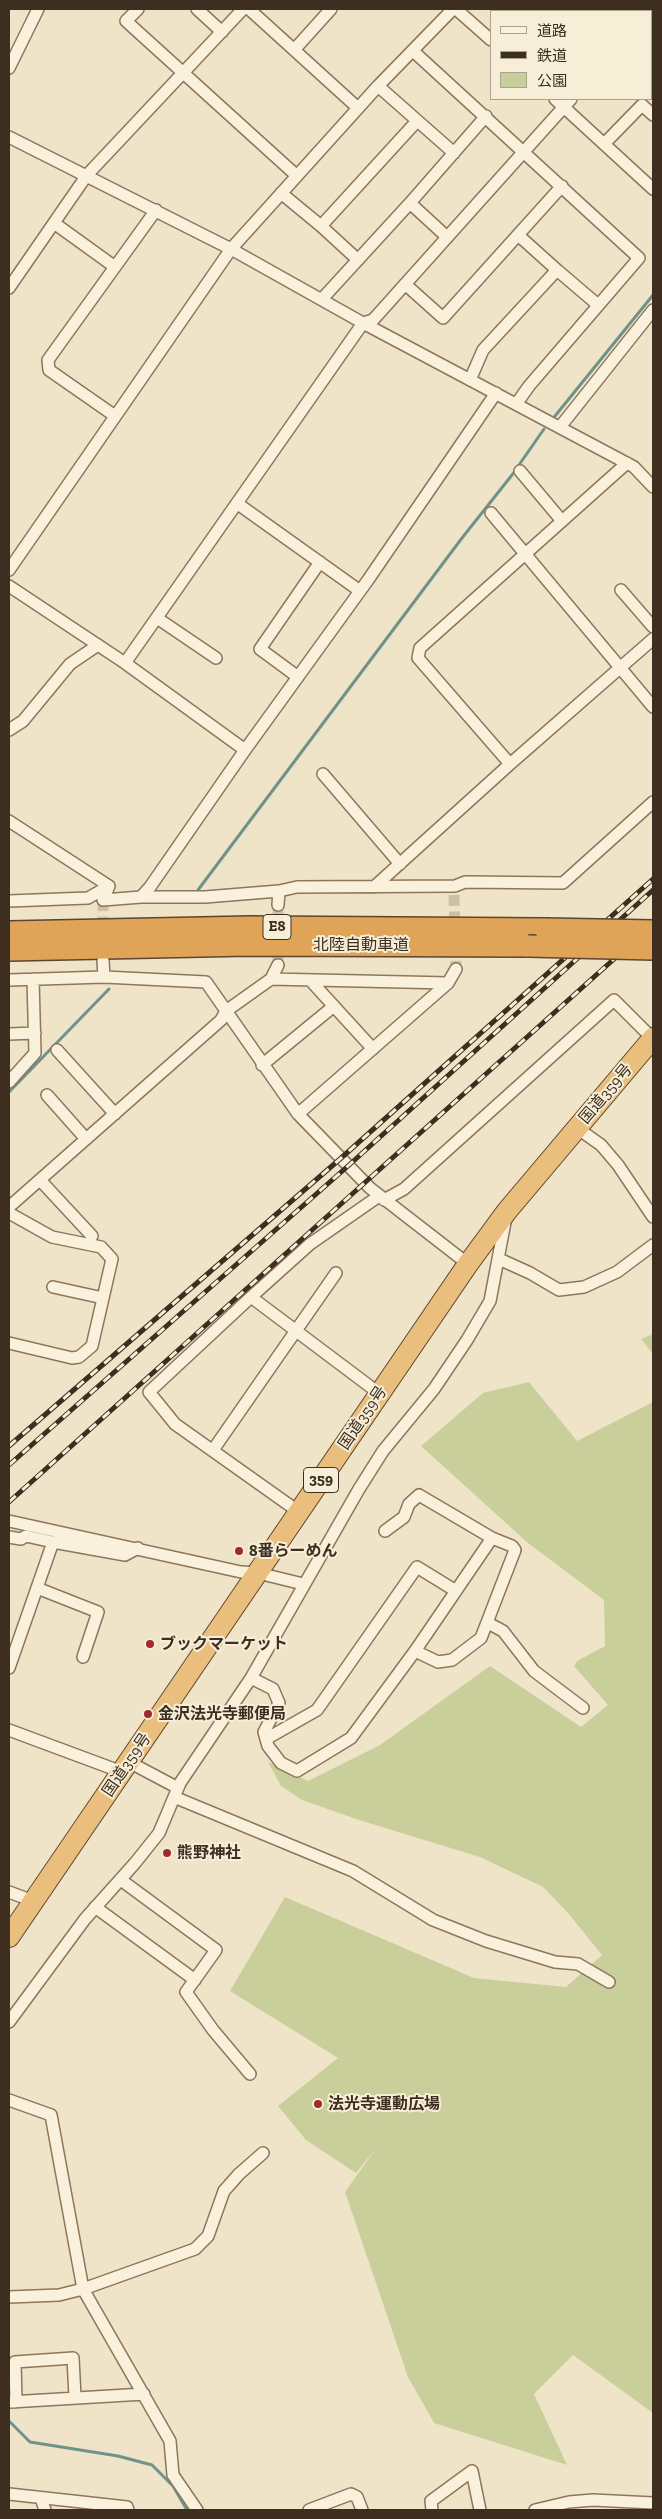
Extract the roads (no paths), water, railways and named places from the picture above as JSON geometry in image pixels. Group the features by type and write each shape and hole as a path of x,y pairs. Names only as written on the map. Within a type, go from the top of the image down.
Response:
{"highway":[{"name":"北陸自動車道","path":"9,932 270,927 653,931"},
{"name":"北陸自動車道","path":"9,950 249,945 653,948"},
{"name":"国道359号","path":"9,1937 468,1264 507,1210 653,1038"}],"street":[{"path":"9,68 38,9"},
{"path":"138,9 126,21 297,176"},
{"path":"197,9 222,32"},
{"path":"9,288 87,175 244,9"},
{"path":"249,9 358,108"},
{"path":"294,50 331,9"},
{"path":"9,570 231,249 358,108 454,9 490,39"},
{"path":"413,51 639,258 529,386 516,404"},
{"path":"378,86 454,153"},
{"path":"125,664 363,323 372,320 568,103 604,144 653,189"},
{"path":"604,144 642,105 653,115"},
{"path":"322,299 486,116"},
{"path":"321,226 417,120"},
{"path":"9,137 231,249 363,323 634,466 653,487"},
{"path":"405,284 443,318 562,186"},
{"path":"281,193 358,260"},
{"path":"410,203 448,237"},
{"path":"115,416 50,370 48,360 156,210"},
{"path":"54,223 116,267"},
{"path":"518,235 598,305"},
{"path":"470,380 483,350 557,270"},
{"path":"560,427 653,310"},
{"path":"141,896 150,887 360,591 496,393"},
{"path":"510,764 418,658 420,648 627,463"},
{"path":"520,471 562,521"},
{"path":"238,504 360,591"},
{"path":"491,512 653,707"},
{"path":"298,677 260,649 320,562"},
{"path":"9,586 98,645 246,750"},
{"path":"621,590 653,627"},
{"path":"157,618 216,658"},
{"path":"374,887 510,764 653,639"},
{"path":"9,730 23,721 70,664 98,645"},
{"path":"323,774 400,864"},
{"path":"108,886 103,900 141,896 205,896 279,891 297,887 455,890 465,882 563,883 653,802"},
{"path":"9,821 108,886"},
{"path":"9,901 88,898 108,886"},
{"path":"278,905 279,891"},
{"path":"103,960 104,977"},
{"path":"9,1208 221,1020 226,1012 272,979 278,965"},
{"path":"298,1114 448,983 456,969"},
{"path":"9,980 104,977 206,982 262,1065 298,1114 382,1198 468,1264"},
{"path":"9,1082 35,1053 36,1033 32,979"},
{"path":"272,979 448,983"},
{"path":"310,980 373,1049"},
{"path":"299,1512 175,1424 149,1392 310,1244 382,1198 404,1189 614,1000 653,1038"},
{"path":"262,1065 334,1006"},
{"path":"9,1034 36,1033"},
{"path":"57,1050 114,1114"},
{"path":"48,1095 86,1139"},
{"path":"577,1128 600,1145 618,1165 653,1216"},
{"path":"40,1180 92,1236"},
{"path":"9,2022 95,1907 121,1880 159,1833 176,1792 251,1678 359,1489 384,1452 434,1389 468,1340 490,1301 507,1210"},
{"path":"9,1213 52,1237 102,1247 112,1259 92,1346 79,1357 72,1358 9,1343"},
{"path":"499,1259 530,1273 559,1290 584,1287 618,1272 653,1246"},
{"path":"213,1450 336,1273"},
{"path":"54,1287 103,1298"},
{"path":"251,1297 380,1394"},
{"path":"385,1531 404,1517 409,1504 419,1495 492,1538 512,1546 515,1550 481,1638 452,1660 438,1662 416,1651"},
{"path":"9,1521 304,1584"},
{"path":"9,1537 22,1540 26,1536 125,1555 138,1548"},
{"path":"251,1678 273,1690 279,1703 264,1732 266,1739 280,1763 297,1771 351,1738 416,1651 492,1538"},
{"path":"9,1668 54,1542"},
{"path":"266,1739 317,1710 417,1567 456,1591"},
{"path":"37,1588 98,1612 83,1657"},
{"path":"488,1623 503,1631 534,1671 583,1708"},
{"path":"9,1730 126,1767 176,1792 353,1872 433,1920 495,1944 555,1962 578,1964 608,1982"},
{"path":"121,1880 216,1950 186,1992 213,2030 250,2074"},
{"path":"9,1892 33,1901"},
{"path":"95,1907 195,1980"},
{"path":"9,2100 51,2115 83,2289 170,2441 173,2475 197,2510"},
{"path":"9,2297 59,2295 83,2289 195,2249 208,2236 224,2191 263,2153"},
{"path":"74,2397 73,2358 15,2362 12,2402 144,2394"},
{"path":"432,2510 431,2501 472,2471 480,2510"},
{"path":"9,2494 127,2507 128,2510"},
{"path":"309,2510 351,2494 357,2496 362,2510"},
{"path":"41,2498 45,2510"},
{"path":"535,2510 569,2502 593,2505 653,2503"}],"waterway":[{"path":"555,416 653,295"},
{"path":"198,890 462,538 512,475 544,429"},
{"path":"9,1092 109,989"},
{"path":"9,2421 30,2442 118,2456 152,2465 173,2486 187,2510"}],"tunnel":[{"path":"454,895 456,969"},
{"path":"103,900 103,934"},
{"path":"278,905 278,965"}],"railway":[{"path":"9,1446 340,1159 653,879"},
{"path":"9,1465 348,1166 653,890"},
{"path":"9,1502 653,924"}],"place":[{"name":"8番らーめん","path":"239,1551"},
{"name":"ブックマーケット","path":"150,1644"},
{"name":"金沢法光寺郵便局","path":"148,1714"},
{"name":"熊野神社","path":"167,1853"},
{"name":"法光寺運動広場","path":"318,2104"}]}
